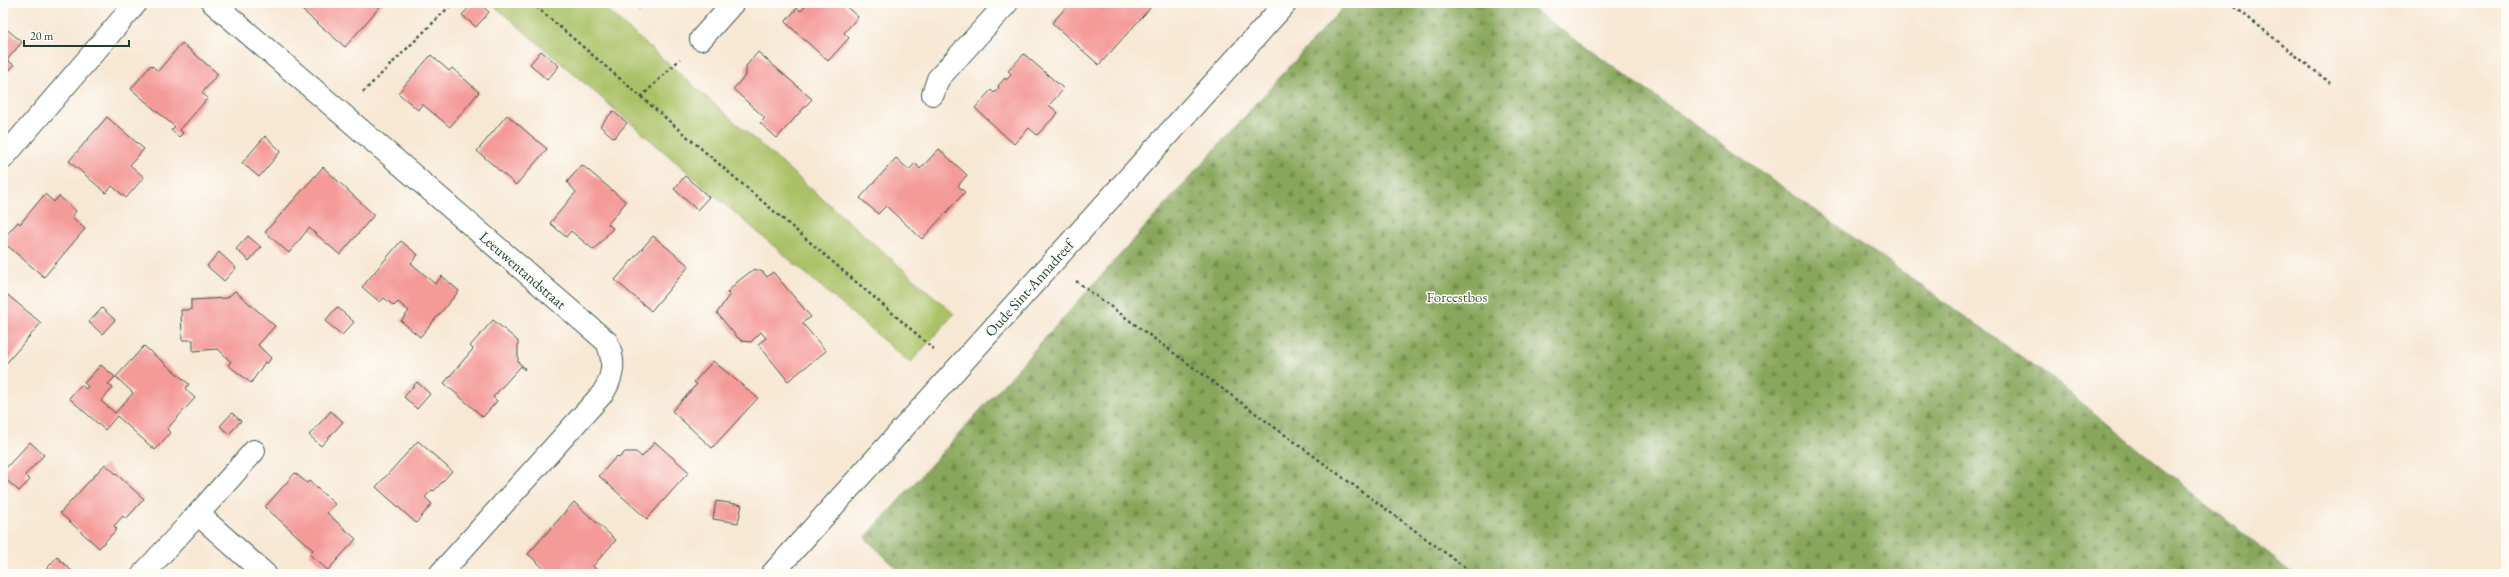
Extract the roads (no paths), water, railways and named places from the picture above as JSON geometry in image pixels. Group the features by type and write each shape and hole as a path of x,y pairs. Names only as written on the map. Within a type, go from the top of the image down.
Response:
{"street":[{"path":"3,158 136,3"},
{"name":"Leeuwentandstraat","path":"213,3 607,342 612,354 613,367 610,381 603,393 440,574"},
{"path":"701,39 732,3"},
{"path":"933,94 938,79 1007,3"},
{"name":"Oude Sint-Annadreef","path":"772,574 1286,3"},
{"path":"144,574 254,451"},
{"path":"198,514 265,574"}],"park label":[{"name":"Foreestbos","path":"1457,296"}]}
